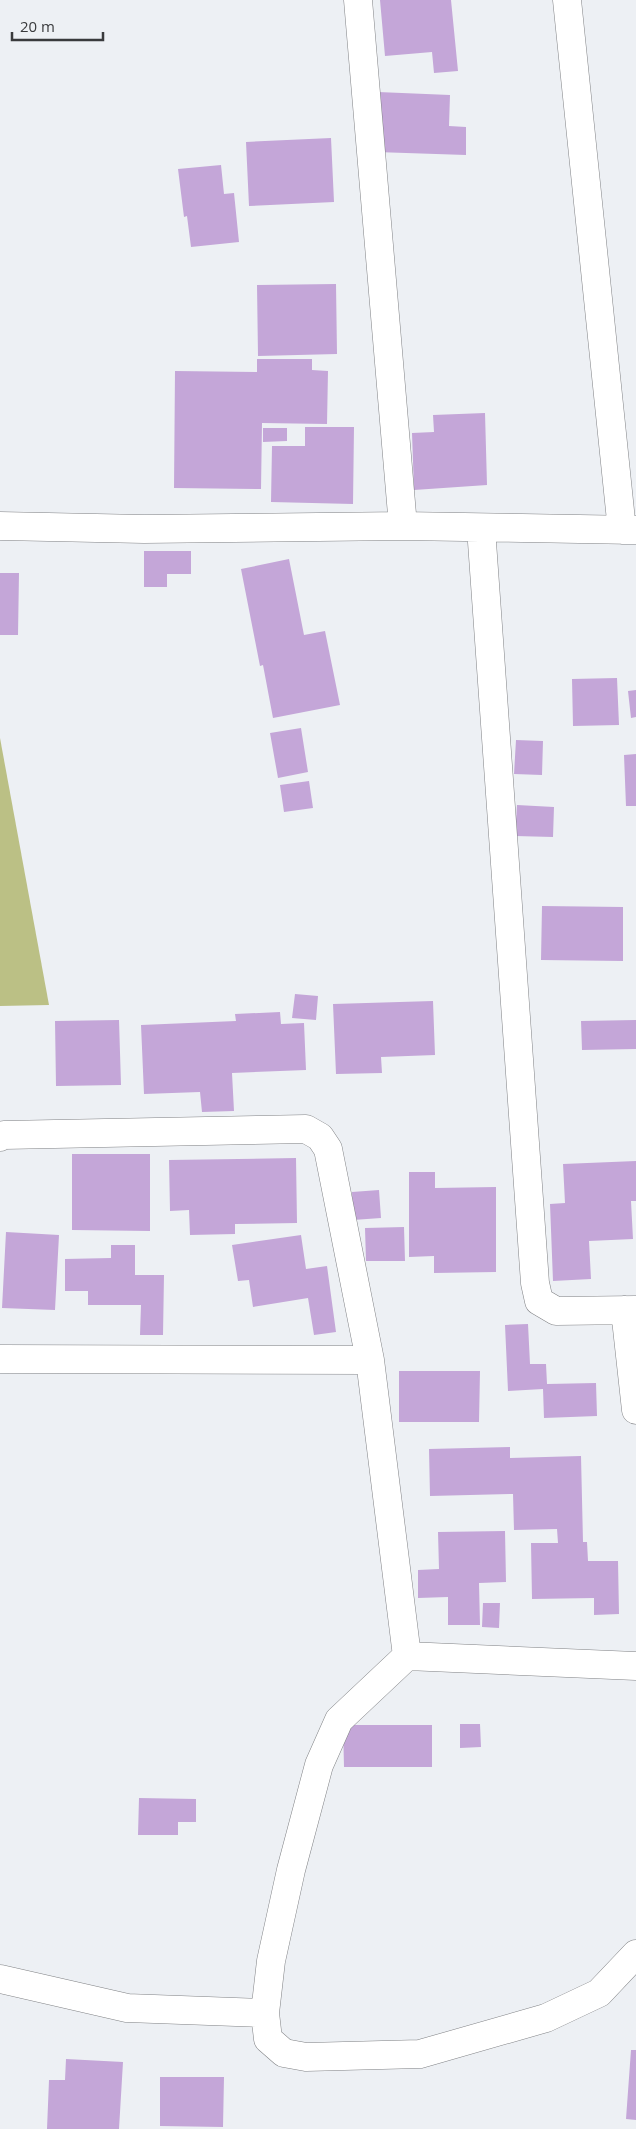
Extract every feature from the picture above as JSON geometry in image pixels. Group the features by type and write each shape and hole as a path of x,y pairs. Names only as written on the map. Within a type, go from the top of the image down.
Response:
{"street":[{"path":"358,0 403,526"},
{"path":"0,526 144,530 403,526 629,530 567,0"},
{"path":"481,528 535,1283 539,1301 556,1311 631,1310 636,1410"},
{"path":"0,1136 14,1134 306,1129 320,1137 328,1149 370,1360 407,1656"},
{"path":"0,1359 370,1360"},
{"path":"636,1666 407,1656 339,1720 319,1765 285,1897 271,1960 265,2013 268,2039 284,2053 306,2056 420,2054 546,2018 599,1993 636,1954"},
{"path":"0,1979 127,2008 265,2013"}],"green space":[{"path":"0,738 49,1005 0,1006"}],"building":[{"path":"380,0 451,0 458,71 434,73 432,52 385,56"},
{"path":"378,92 450,95 449,126 466,127 466,155 376,152"},
{"path":"331,138 334,202 249,206 246,142"},
{"path":"221,165 224,194 234,193 239,242 191,247 187,216 184,217 178,169"},
{"path":"336,284 337,354 258,356 257,285"},
{"path":"257,359 312,359 312,370 328,371 327,424 262,423 261,489 174,488 175,371 257,372"},
{"path":"485,413 487,485 414,490 412,433 434,432 433,415"},
{"path":"305,427 354,427 353,504 271,502 272,446 305,446"},
{"path":"263,428 287,428 287,441 263,442"},
{"path":"144,551 191,551 191,574 167,574 167,587 144,587"},
{"path":"289,559 304,635 325,631 340,705 273,718 263,665 260,666 241,569"},
{"path":"0,573 19,573 18,635 0,635"},
{"path":"617,678 619,725 573,726 572,679"},
{"path":"636,690 636,717 631,718 628,691"},
{"path":"301,728 308,772 278,778 270,733"},
{"path":"516,740 543,741 542,775 514,774"},
{"path":"636,754 636,806 626,806 624,755"},
{"path":"309,781 313,808 284,812 280,785"},
{"path":"517,805 554,807 553,837 515,836"},
{"path":"542,906 623,907 623,961 541,960"},
{"path":"295,994 318,996 316,1020 292,1018"},
{"path":"433,1001 435,1055 381,1057 382,1073 336,1074 333,1004"},
{"path":"280,1012 281,1024 304,1023 306,1070 232,1073 234,1111 202,1112 200,1092 144,1094 141,1025 236,1021 235,1014"},
{"path":"119,1020 121,1085 56,1086 55,1021"},
{"path":"636,1020 636,1049 582,1050 581,1021"},
{"path":"72,1154 150,1154 150,1231 72,1230"},
{"path":"296,1158 297,1223 235,1224 235,1234 190,1235 189,1210 170,1211 169,1160"},
{"path":"636,1161 636,1201 631,1201 633,1239 589,1241 591,1279 553,1281 550,1204 565,1203 563,1164"},
{"path":"409,1172 435,1172 435,1188 496,1187 496,1272 434,1273 434,1256 409,1257"},
{"path":"379,1190 381,1218 353,1220 352,1192"},
{"path":"404,1227 405,1261 366,1261 365,1228"},
{"path":"6,1232 59,1235 55,1310 2,1308"},
{"path":"301,1235 306,1269 327,1266 336,1332 314,1335 308,1298 253,1307 249,1280 238,1281 232,1245"},
{"path":"111,1245 135,1245 135,1275 164,1275 163,1335 140,1335 141,1305 88,1305 88,1291 65,1291 65,1259 111,1258"},
{"path":"528,1324 530,1364 546,1364 547,1384 596,1383 597,1416 544,1418 543,1389 508,1391 505,1325"},
{"path":"399,1371 480,1371 479,1422 399,1422"},
{"path":"510,1447 510,1458 581,1456 583,1542 587,1542 588,1561 618,1561 619,1614 594,1615 594,1598 532,1599 531,1543 558,1543 557,1529 514,1530 513,1494 430,1496 429,1449"},
{"path":"505,1531 506,1582 479,1583 480,1625 448,1625 448,1597 418,1598 418,1570 439,1569 438,1532"},
{"path":"483,1603 500,1603 499,1628 482,1627"},
{"path":"460,1724 480,1724 481,1747 460,1748"},
{"path":"343,1725 432,1725 432,1767 344,1767"},
{"path":"139,1798 196,1799 196,1822 178,1822 178,1835 138,1835"},
{"path":"631,2050 636,2050 636,2120 626,2119"},
{"path":"66,2059 123,2062 119,2129 47,2129 49,2080 65,2080"},
{"path":"160,2077 224,2077 223,2127 160,2126"}]}
